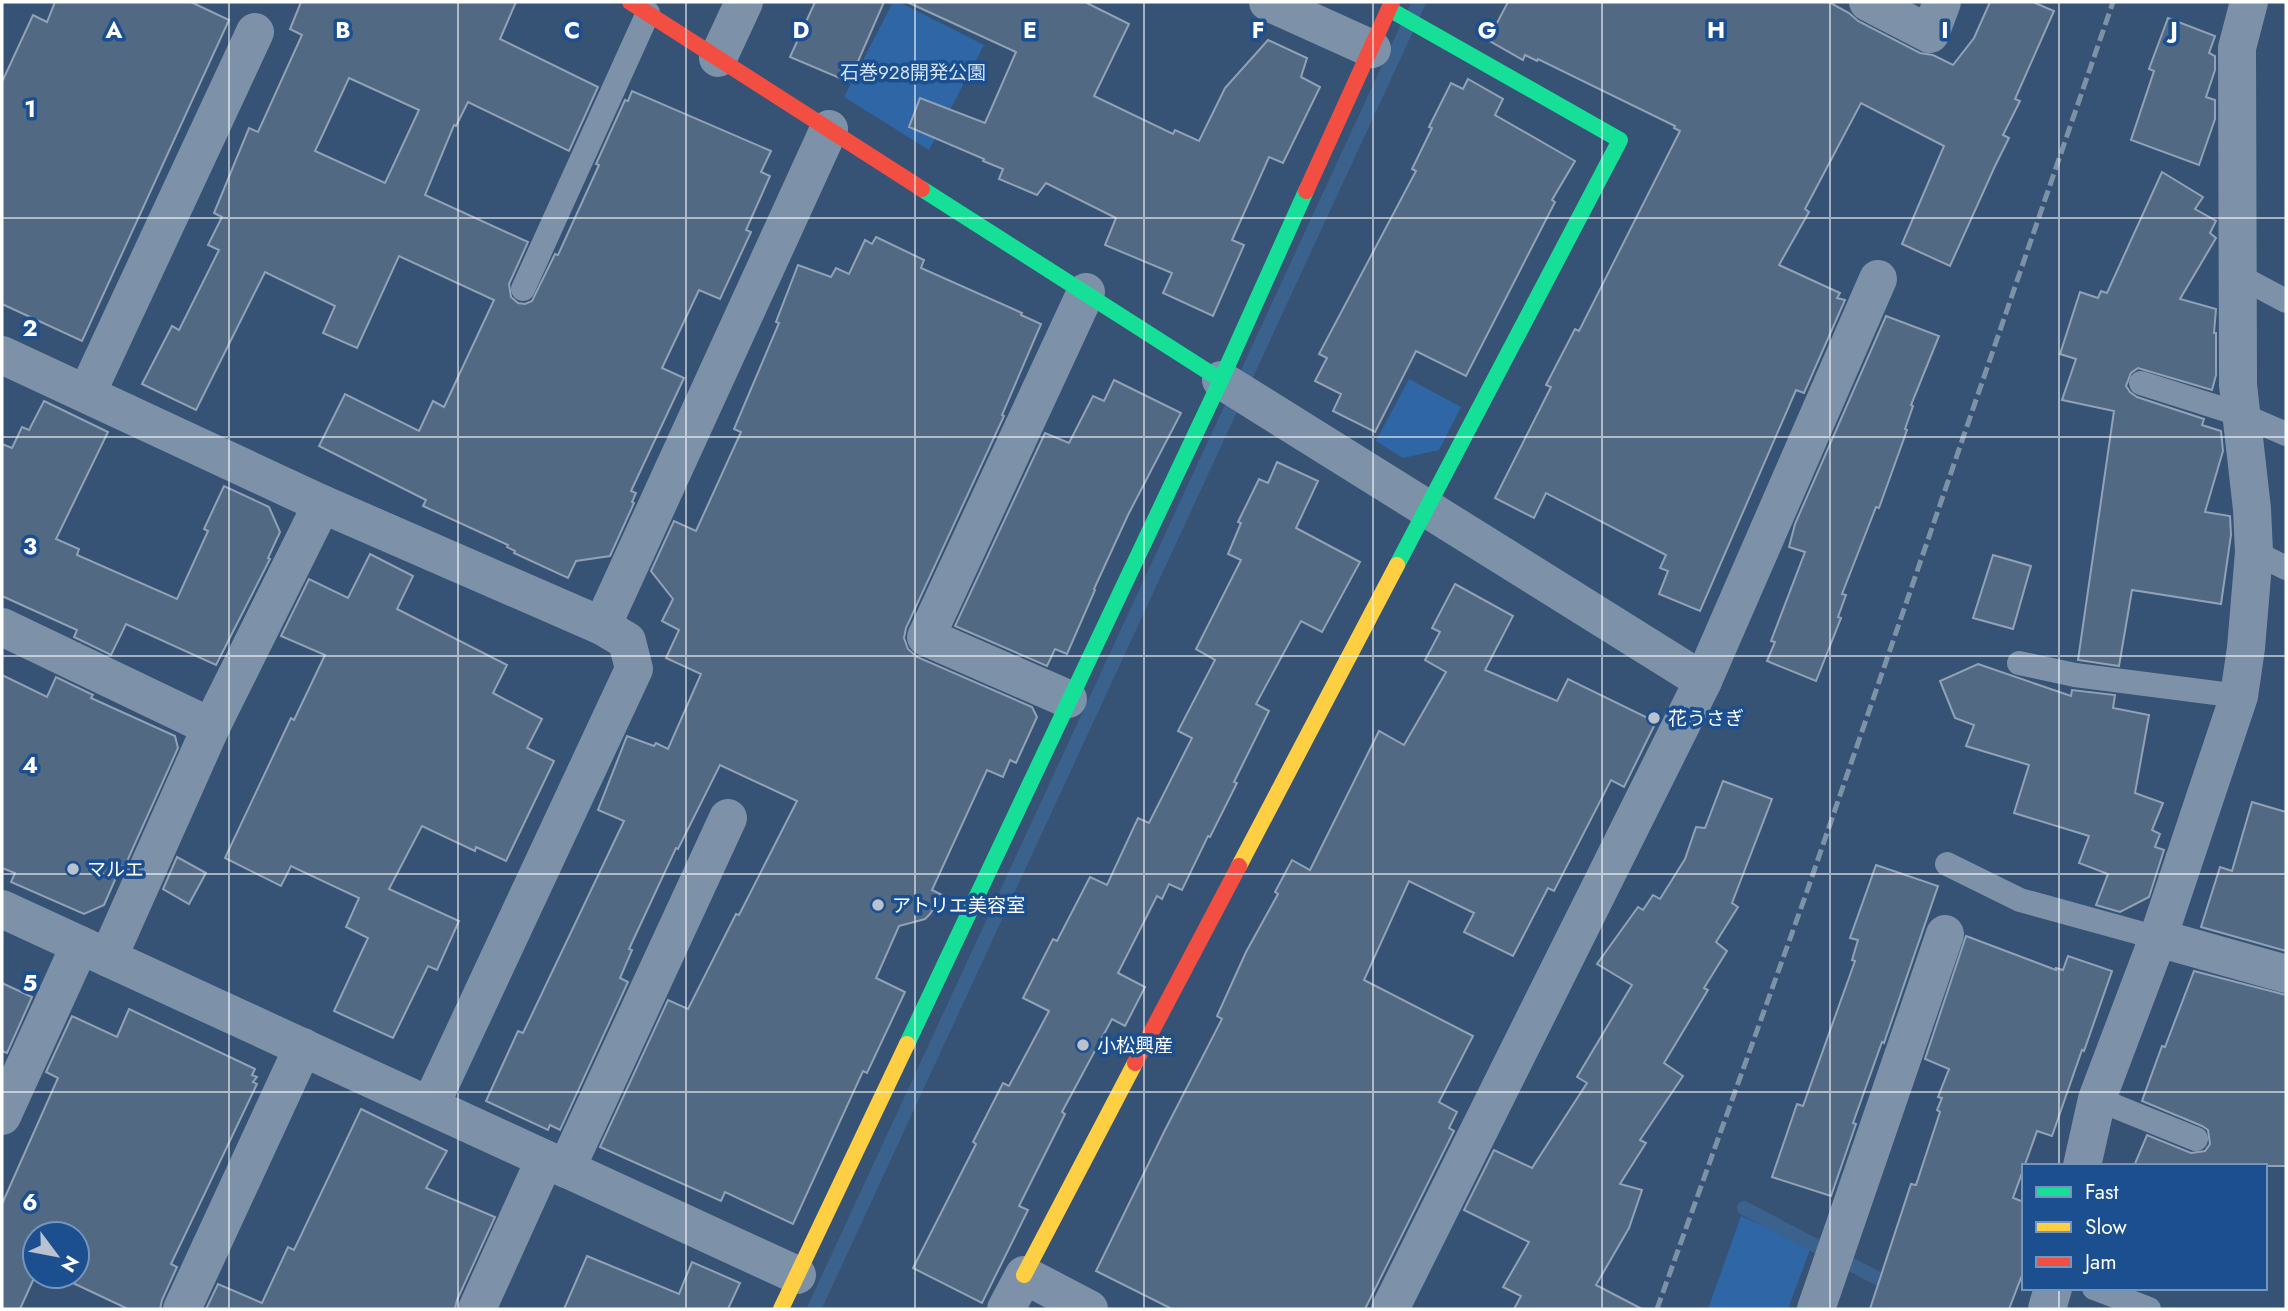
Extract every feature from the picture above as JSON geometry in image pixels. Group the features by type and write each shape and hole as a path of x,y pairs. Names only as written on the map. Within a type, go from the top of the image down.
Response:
{"street":[{"path":"718,58 744,2"},
{"path":"1268,2 1372,49"},
{"path":"1868,2 1930,34 1942,2"},
{"path":"2082,1164 2097,1099 2158,938 2239,696 2270,560 2252,509 2238,385 2237,48 2249,2"},
{"path":"639,8 1240,392 1703,681"},
{"path":"781,1309 1068,699 1240,392 1372,49 1394,9 1620,140 1006,1309"},
{"path":"87,393 255,32"},
{"path":"602,626 829,129"},
{"path":"1390,1309 1703,681 1878,279"},
{"path":"1068,699 926,637 1086,292"},
{"path":"2,355 322,504 602,626 627,641 634,669 430,1106"},
{"path":"2,1116 94,951 211,727 322,504"},
{"path":"2,627 211,727"},
{"path":"477,1309 556,1164 728,818"},
{"path":"2,909 797,1275"},
{"path":"1816,1309 1945,934"},
{"path":"2158,938 2286,974"},
{"path":"182,1309 303,1047"},
{"path":"1024,1275 1089,1309"},
{"path":"2047,1309 2052,1290"}],"lane":[{"path":"523,289 639,8"},
{"path":"2239,276 2286,301"},
{"path":"2141,383 2242,415 2286,435"},
{"path":"2019,663 2075,675 2239,696"},
{"path":"1947,864 2020,900 2158,938"},
{"path":"2097,1099 2196,1139"},
{"path":"2099,1290 2149,1309"}],"green space":[{"name":"石巻928開発公園","path":"893,2 899,2 984,45 929,150 844,97"},
{"path":"1409,379 1461,407 1439,450 1403,458 1376,441"},
{"path":"1741,1216 1811,1247 1788,1309 1708,1309"}],"building":[{"path":"55,2 191,2 229,20 82,341 2,304 2,82 33,15 47,22"},
{"path":"301,2 516,2 500,39 598,87 569,151 468,102 456,126 454,125 425,195 528,242 509,284 511,297 518,303 532,301 555,254 558,255 599,165 596,164 625,100 628,101 632,91 771,151 761,172 770,176 746,230 751,232 720,299 699,290 662,368 684,378 631,491 636,493 632,502 634,503 610,556 576,561 568,578 514,553 508,545 423,506 426,500 319,446 345,394 419,431 433,401 444,407 494,300 399,256 357,348 323,333 335,306 265,272 196,410 142,384 172,326 179,330 219,250 208,245 222,217 214,213 249,128 258,132 302,35 290,29","holes":["349,78 419,110 385,183 315,151"]},
{"path":"815,2 884,2 849,82 790,57"},
{"path":"907,2 1085,2 1129,24 1094,96 1173,134 1175,130 1199,141 1225,88 1268,40 1307,58 1301,77 1320,87 1283,163 1269,157 1232,240 1244,245 1213,316 1163,293 1172,273 1105,245 1116,218 1046,183 1037,195 999,179 1003,169 909,127 920,98 985,123 1016,52"},
{"path":"1508,2 1829,2 1858,21 1920,53 1933,55 1953,65 1974,38 1990,2 2033,2 2054,11 2015,99 2020,101 2003,135 2009,138 1950,266 1902,244 1944,146 1861,103 1805,209 1809,212 1779,265 1840,293 1837,298 1845,300 1804,393 1796,390 1700,611 1659,594 1668,571 1660,568 1666,555 1546,493 1534,518 1495,498 1551,387 1546,385 1575,329 1579,331 1680,131 1674,128 1675,126 1538,59 1537,61 1525,55 1523,60 1488,40"},
{"path":"2168,18 2215,36 2209,53 2215,56 2215,70 2206,97 2215,100 2215,119 2199,165 2131,140 2154,71 2149,69"},
{"path":"1468,79 1503,99 1495,115 1575,161 1552,200 1555,202 1466,376 1416,351 1375,432 1333,411 1341,394 1315,381 1327,358 1319,354 1416,171 1412,169 1451,83 1463,89"},
{"path":"2162,172 2203,197 2195,209 2216,221 2210,233 2216,238 2180,299 2216,309 2216,375 2212,390 2138,368 2131,373 2126,386 2137,397 2204,419 2202,425 2221,431 2223,451 2205,512 2230,516 2231,535 2221,604 2132,590 2119,666 2078,660 2114,411 2062,400 2076,359 2060,354 2080,292 2098,298 2101,291 2107,293"},
{"path":"876,237 924,260 921,268 1041,324 1002,415 1004,416 906,628 904,638 908,649 917,657 1032,707 1037,717 1016,763 1010,760 1003,777 987,770 932,890 942,895 930,914 925,919 899,926 876,978 905,992 867,1073 863,1071 793,1224 725,1192 721,1201 600,1147 668,1000 688,1009 797,801 720,765 678,849 676,848 629,949 632,950 620,978 628,982 560,1130 550,1125 548,1130 486,1101 518,1031 523,1033 624,821 598,810 627,736 668,749 701,674 666,658 679,630 662,621 673,599 651,571 674,521 696,531 741,432 734,429 779,323 776,322 798,265 831,277 836,268 849,274 865,240 872,244"},
{"path":"1886,316 1939,336 1911,405 1913,406 1905,429 1907,430 1879,508 1876,507 1842,594 1846,595 1838,617 1841,618 1816,681 1767,661 1775,642 1771,641 1805,552 1789,547 1795,524"},
{"path":"1114,380 1181,413 1128,515 1067,654 1055,649 1047,666 955,626 1045,433 1069,443 1093,396 1104,401"},
{"path":"44,401 108,432 56,539 79,549 77,555 177,599 208,531 204,529 224,486 269,507 280,532 268,558 270,559 216,665 126,624 111,655 74,637 77,630 2,596 2,444 12,448 22,427 29,430"},
{"path":"1277,462 1318,481 1296,528 1360,562 1322,632 1301,621 1256,704 1269,711 1210,837 1208,836 1182,890 1169,884 1162,899 1157,896 1118,973 1145,987 1125,1026 1112,1019 1062,1112 1065,1114 1019,1206 1028,1210 982,1303 913,1268 976,1144 973,1142 1003,1083 1009,1086 1049,1011 1023,998 1053,939 1057,941 1090,877 1107,885 1138,818 1149,823 1192,738 1178,731 1215,660 1196,649 1241,560 1228,554 1241,523 1238,522 1259,479 1268,483"},
{"path":"370,554 413,576 397,609 507,665 493,693 542,719 527,748 554,761 506,861 476,847 475,851 422,826 389,889 459,921 437,970 428,966 393,1038 334,1011 368,938 346,927 359,898 291,866 281,886 225,858 291,718 294,720 325,655 281,636 309,579 348,598"},
{"path":"1993,555 2031,566 2013,629 1973,618"},
{"path":"1455,584 1513,616 1485,670 1557,701 1568,679 1656,722 1624,787 1611,780 1554,891 1548,888 1513,956 1464,932 1474,913 1409,881 1364,980 1473,1036 1439,1102 1457,1112 1449,1128 1454,1131 1365,1309 1172,1309 1096,1271 1222,1019 1217,1016 1246,952 1278,894 1275,892 1292,860 1310,870 1379,731 1404,745 1446,672 1425,660 1440,632 1432,628"},
{"path":"1978,664 2071,696 2072,690 2115,695 2113,708 2149,715 2135,793 2163,803 2152,830 2160,834 2155,847 2164,850 2149,897 2120,912 2096,905 2108,874 2079,863 2089,836 2014,813 2029,765 1966,746 1974,725 1955,718 1940,681"},
{"path":"2,675 47,697 56,677 93,695 91,698 175,736 178,748 124,868 121,866 104,905 84,914 11,882 15,873 2,868"},
{"path":"1723,781 1772,799 1732,903 1738,907 1716,942 1727,951 1704,988 1708,990 1664,1063 1683,1076 1640,1140 1646,1143 1620,1184 1642,1190 1629,1228 1596,1285 1642,1309 1514,1309 1521,1296 1503,1287 1529,1242 1464,1210 1494,1150 1532,1168 1587,1083 1577,1077 1632,985 1597,964 1638,907 1643,910 1653,895 1660,899 1685,859 1696,827 1705,828"},
{"path":"2252,802 2286,812 2286,951 2201,927 2220,867 2232,871"},
{"path":"177,857 206,873 189,904 163,889"},
{"path":"1876,865 1938,886 1884,1043 1882,1042 1853,1123 1856,1124 1831,1196 1772,1177 1797,1104 1803,1106 1855,961 1852,960 1858,940 1850,938"},
{"path":"1966,936 2056,970 2063,970 2068,956 2112,971 2052,1136 2037,1131 2025,1164 2022,1164 2022,1173 2013,1198 2022,1201 2022,1275 2009,1309 1870,1309 1911,1184 1916,1185 1940,1112 1937,1110 1942,1098 1938,1097 1949,1069 1925,1059"},
{"path":"2194,971 2286,995 2286,1166 2135,1164 2147,1135 2191,1153 2205,1151 2210,1144 2208,1130 2202,1126 2142,1101 2162,1046 2165,1047"},
{"path":"2,983 32,997 7,1053 2,1051"},
{"path":"129,1009 255,1069 252,1075 257,1077 253,1082 257,1084 171,1264 177,1267 160,1309 128,1309 88,1290 91,1290 91,1220 21,1220 21,1290 29,1290 20,1309 2,1309 2,1204 58,1078 46,1072 72,1016 117,1037"},
{"path":"361,1109 447,1151 426,1188 495,1217 455,1309 206,1309 218,1284 262,1303 288,1247 294,1250"},
{"path":"587,1256 679,1294 692,1262 740,1283 728,1309 564,1309"}],"waterway":[{"path":"814,1309 1419,2"},
{"path":"1744,1208 1894,1287"}],"railway":[{"path":"1657,1309 1805,897 2113,2"}],"traffic: fast":[{"path":"1389,9 1620,140 1397,565"},
{"path":"922,189 1221,380"},
{"path":"907,1044 1221,380 1306,191"}],"traffic: slow":[{"path":"1239,866 1397,565"},
{"path":"781,1309 907,1044"},
{"path":"1024,1275 1135,1063"}],"traffic: jam":[{"path":"630,2 922,189"},
{"path":"1306,191 1392,2"},
{"path":"1135,1063 1239,866"}],"place":[{"name":"花うさぎ","path":"1654,718"},
{"name":"マルエ","path":"73,869"},
{"name":"アトリエ美容室","path":"878,905"},
{"name":"小松興産","path":"1083,1045"}]}
